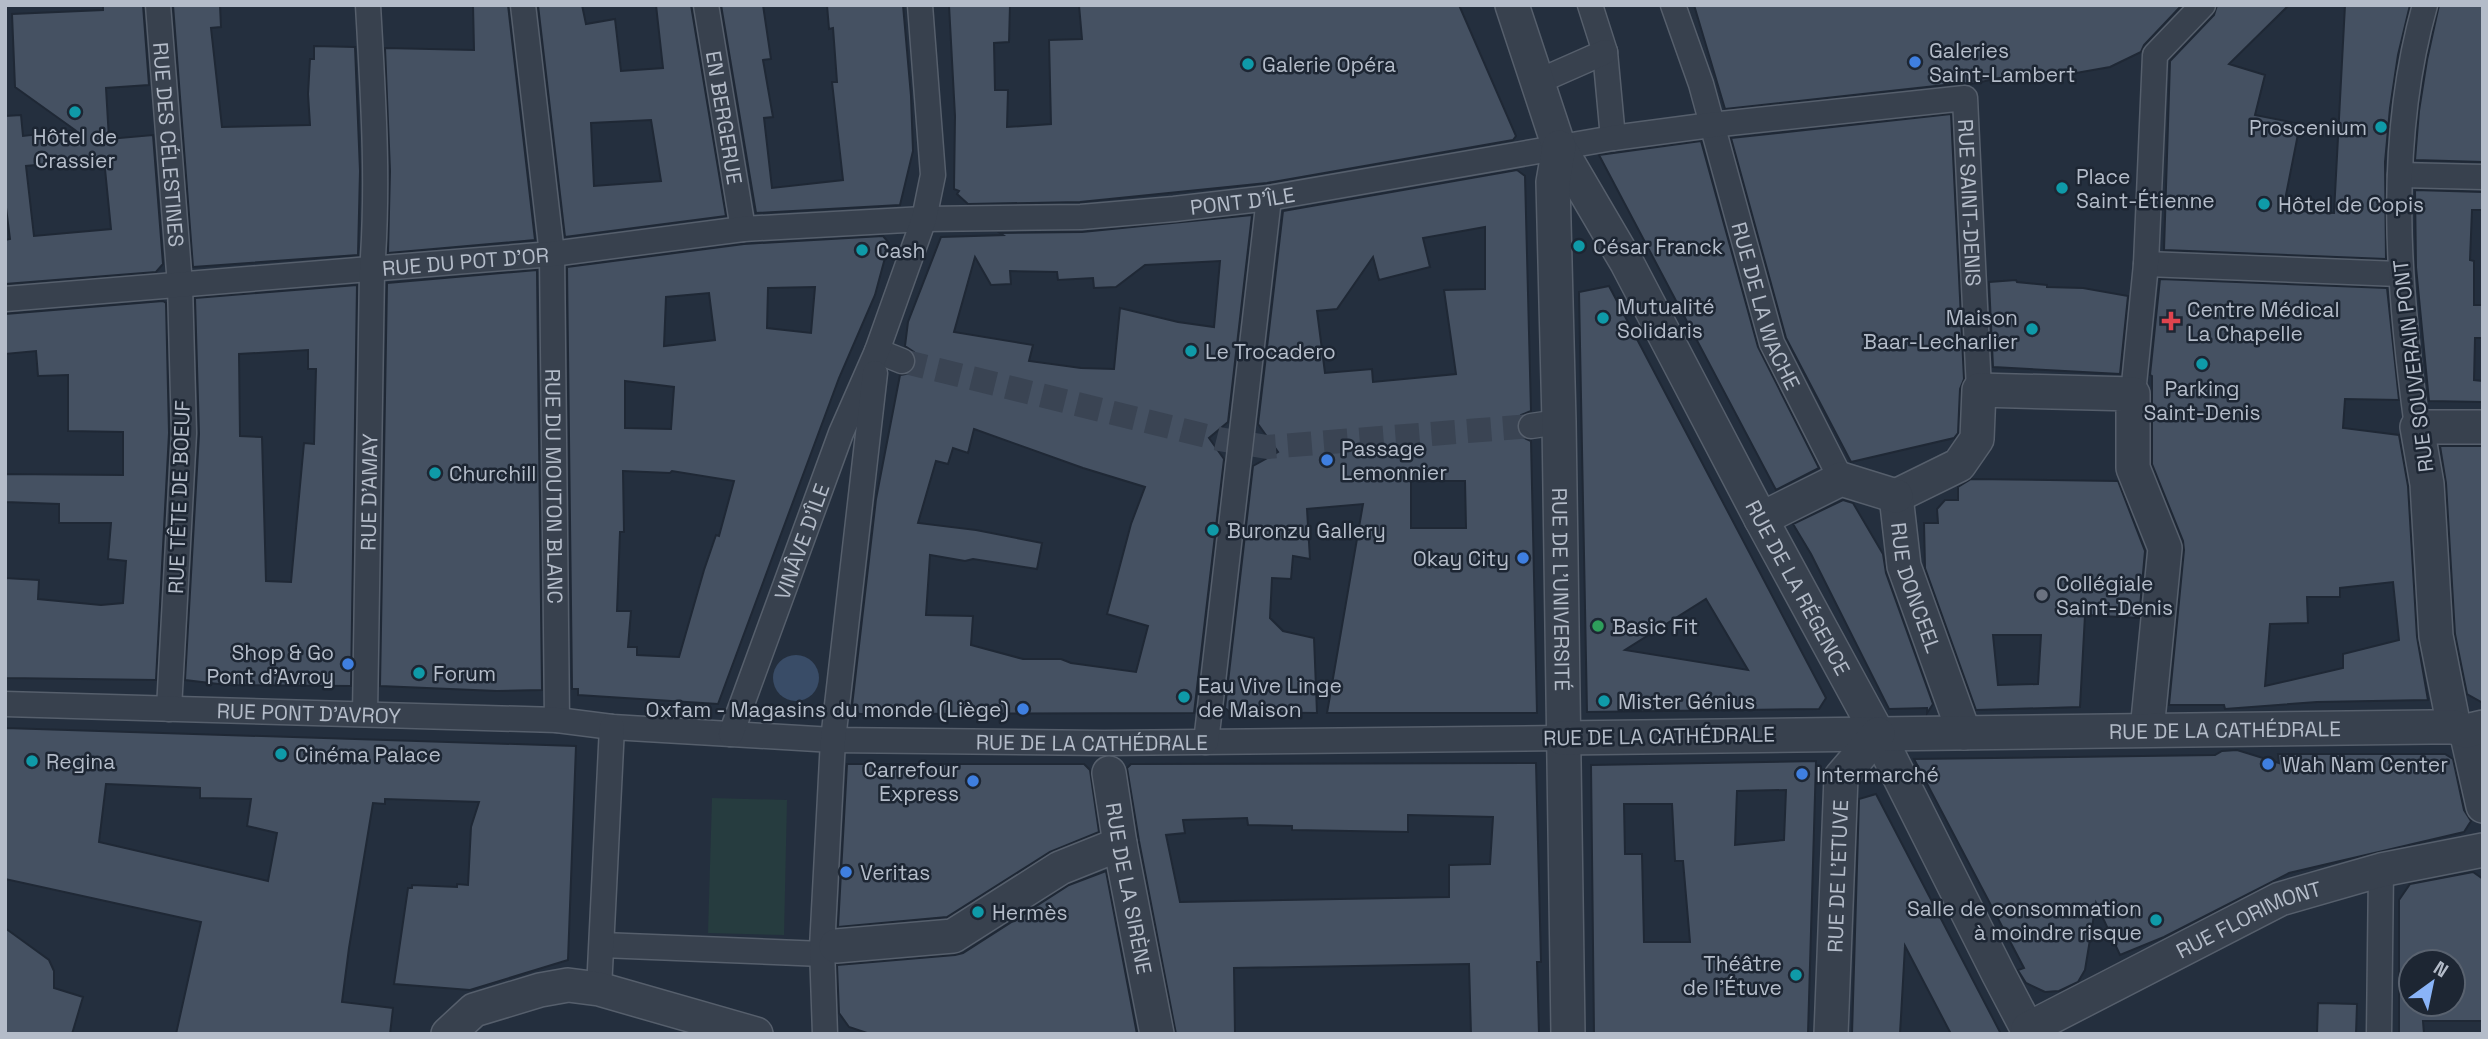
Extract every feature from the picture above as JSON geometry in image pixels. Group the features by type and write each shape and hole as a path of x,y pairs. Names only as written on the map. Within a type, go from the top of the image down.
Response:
{"street":[{"name":"RUE DES CÉLESTINES","path":"158,5 180,285"},
{"name":"RUE D'AMAY","path":"365,715 372,271 376,228 376,154 368,5"},
{"name":"RUE DU MOUTON BLANC","path":"523,5 551,254 557,720"},
{"name":"EN BERGERUE","path":"706,5 743,229"},
{"name":"VINÂVE D'ÎLE","path":"731,734 841,433 877,351 924,219 933,175 920,5"},
{"name":"RUE DE LA RÉGENCE","path":"1512,5 1559,147 1627,263 1761,519 1878,734 1998,975 2029,1031"},
{"path":"1590,5 1605,52 1613,138"},
{"name":"RUE DE LA WACHE","path":"1673,5 1701,84 1772,343 1841,479"},
{"path":"2147,730 2165,548 2133,468 2133,394 2146,264 2155,55 2203,5"},
{"name":"RUE SOUVERAIN PONT","path":"2425,5 2408,74 2401,138 2399,274 2417,427 2427,484 2436,636 2468,728 2483,806"},
{"path":"1537,82 1605,52"},
{"name":"PONT D'ÎLE","path":"924,219 1081,217 1269,198 1613,138 1965,98"},
{"name":"RUE SAINT-DENIS","path":"1965,98 1979,390"},
{"name":"RUE DE L'UNIVERSITÉ","path":"1559,147 1553,182 1545,424 1562,738 1568,1034"},
{"path":"2400,175 2483,177"},
{"path":"1206,742 1269,198"},
{"name":"RUE DU POT D'OR","path":"5,299 372,271 551,254 743,229 924,219"},
{"path":"2146,264 2399,274"},
{"name":"RUE TÊTE DE BOEUF","path":"169,709 184,433 180,285"},
{"name":"VINÂVE D'ÎLE","path":"825,1034 833,740 877,351"},
{"path":"877,351 902,360"},
{"path":"1896,496 1959,465 1977,439 1979,390 2133,394"},
{"path":"2417,427 2483,427"},
{"path":"1761,519 1841,479"},
{"name":"RUE DONCEEL","path":"1841,479 1896,496 1904,566 1964,733"},
{"name":"RUE PONT D'AVROY","path":"5,704 557,720 612,727 731,734"},
{"path":"599,989 612,727"},
{"name":"RUE DE LA CATHÉDRALE","path":"731,734 1107,758 1206,742 2468,728"},
{"name":"RUE DE L'ETUVE","path":"1831,1034 1840,777 1878,734"},
{"name":"RUE DE LA SIRÈNE","path":"1107,758 1120,844 1157,1034"},
{"path":"602,945 827,949 953,936 1060,868 1120,844"},
{"name":"RUE FLORIMONT","path":"2029,1031 2280,899 2381,870 2483,850"},
{"path":"2379,1034 2381,870"},
{"path":"448,1034 474,1010 540,990 568,985 599,989 755,1034"}],"green space":[{"path":"712,798 787,800 784,935 708,933"}],"water":[{"path":"796,655 812,662 819,678 812,694 796,701 780,694 773,678 780,662"}],"building":[{"path":"103,5 143,5 149,85 106,88 109,139 153,135 163,264 156,272 5,284 5,240 10,239 5,200 5,116 21,115 23,136 75,130 15,87 12,14 103,10","holes":["104,159 111,229 34,236 26,166"]},
{"path":"173,5 220,5 221,27 211,28 222,127 310,125 308,94 310,59 314,59 314,46 355,47 360,171 358,255 193,267"},
{"path":"473,5 508,5 535,240 388,253 390,171 385,48 474,50"},
{"path":"538,5 582,5 586,24 615,19 621,71 663,68 656,5 691,5 726,216 565,237","holes":["651,120 661,181 594,186 591,123"]},
{"path":"721,5 763,5 771,59 763,60 773,117 764,118 772,188 843,180 832,82 837,82 833,28 829,29 827,5 903,5 913,151 900,205 756,213"},
{"path":"949,5 1010,5 1009,42 994,43 995,90 1008,90 1007,127 1051,124 1049,40 1082,39 1079,5 1459,5 1516,136 1513,140 1267,183 1080,202 968,204 957,194 959,191 954,189 955,116"},
{"name":"Galeries Saint-Lambert","path":"1694,5 2182,5 2144,45 2141,52 2110,67 2030,81 2009,76 1971,84 1725,109"},
{"path":"2217,5 2289,5 2229,64 2265,75 2255,115 2300,124 2283,210 2334,213 2345,5 2410,5 2398,55 2390,108 2385,162 2386,259 2164,250 2170,61 2214,15"},
{"path":"2439,5 2483,5 2483,162 2415,160 2419,111"},
{"path":"1951,114 1964,379 1960,389 1958,433 1954,438 1851,462 1786,338 1731,138"},
{"path":"1701,141 1758,347 1819,468 1776,490 1599,155"},
{"path":"1517,170 1525,176 1531,411 1521,415 1516,427 1520,436 1531,441 1537,713 1327,713 1363,504 1307,509 1310,559 1293,556 1291,579 1272,578 1270,618 1283,631 1314,638 1317,713 1230,712 1225,708 1253,466 1278,452 1258,424 1283,211","holes":["1485,227 1485,289 1444,290 1456,374 1373,382 1372,369 1325,373 1317,311 1337,309 1373,257 1379,280 1430,267 1423,238","1411,481 1465,481 1466,528 1411,528"]},
{"path":"2415,190 2483,192 2483,210 2472,210 2470,260 2474,261 2474,305 2483,305 2483,338 2475,338 2474,380 2483,381 2483,402 2429,401 2416,267"},
{"path":"1252,215 1228,422 1209,438 1224,459 1194,713 859,714 852,706 876,499 900,375 911,373 916,366 914,352 905,346 908,322 941,237 1082,232","holes":["975,257 991,285 1011,284 1010,271 1057,272 1058,280 1093,278 1094,288 1116,287 1145,265 1220,261 1214,327 1178,322 1120,308 1114,369 1029,361 1033,345 954,332","974,429 1145,487 1131,524 1107,614 1148,626 1136,672 1071,663 1061,659 1023,659 971,645 973,616 926,615 930,555 1037,569 1042,543 976,530 918,523 936,461 948,464 953,448 968,453"]},
{"path":"883,236 889,243 875,295 839,378 718,704 578,695 578,689 572,689 567,267 744,244","holes":["815,287 811,333 767,328 768,288","709,293 715,340 664,346 666,297","625,381 674,387 671,429 625,428","623,471 672,471 734,481 679,657 637,655 637,647 628,647 631,611 617,611 620,532 624,532"]},
{"path":"537,270 542,690 497,691 380,686 387,283"},
{"path":"2160,279 2387,288 2399,400 2345,399 2343,428 2399,435 2408,486 2417,637 2428,700 2317,702 2225,709 2224,705 2169,705 2184,550 2183,541 2152,464 2150,375","holes":["2393,582 2399,640 2343,654 2343,668 2265,686 2270,624 2308,623 2307,597 2340,597 2340,588"]},
{"name":"Maison Baar-Lecharlier","path":"2016,280 2047,287 2083,288 2128,296 2120,374 1993,367 1989,282"},
{"path":"357,285 351,686 227,685 185,680 199,434 195,298","holes":["308,350 308,369 316,369 314,444 304,443 291,582 266,581 262,437 240,436 239,354"]},
{"path":"1609,286 1826,698 1819,709 1587,712 1579,292","holes":["1706,599 1748,670 1625,650"]},
{"path":"163,301 166,303 169,433 156,680 5,678 5,578 39,580 38,599 101,605 123,603 126,561 108,559 111,523 59,523 59,504 5,502 5,474 123,475 123,432 68,431 68,375 38,376 36,351 5,354 5,314"},
{"path":"2440,446 2483,446 2483,703 2467,694 2455,634 2446,483"},
{"name":"Collégiale Saint-Denis","path":"1971,479 2118,481 2145,551 2139,618 2085,615 2080,707 1976,710 1925,568 1924,523 1938,523 1937,509 1945,500 1958,500 1958,487","holes":["1993,635 2041,635 2038,684 1998,685"]},
{"path":"1843,500 1853,503 1883,554 1886,573 1933,704 1927,713 1927,708 1889,709 1811,554 1793,524"},
{"path":"5,728 576,746 568,960 470,990 394,984 408,888 412,888 412,885 468,885 471,827 479,802 385,799 385,804 373,803 342,1002 393,1008 390,1034 176,1034 201,922 5,879","holes":["106,784 200,788 200,798 251,799 247,826 277,833 268,881 99,842"]},
{"path":"2237,750 2279,763 2278,754 2445,754 2453,759 2464,810 2471,821 2464,832 2289,873 2164,937 2120,955 2096,903 2085,970 2078,982 2059,991 2045,992 2026,983 2019,972 2018,970 2024,968 1914,759 2215,755 2222,751"},
{"path":"1816,761 1808,1034 1594,1034 1591,765","holes":["1786,790 1784,840 1735,845 1737,791","1624,804 1672,804 1675,861 1683,861 1690,942 1644,942 1642,854 1625,854"]},
{"path":"1536,763 1541,962 1537,962 1539,1034 1471,1034 1469,964 1234,968 1235,1034 1176,1034 1139,841 1127,768 1131,764","holes":["1408,815 1493,817 1490,864 1449,865 1449,897 1180,902 1166,835 1185,833 1183,820 1247,818 1248,825 1292,826 1292,830 1408,832"]},
{"path":"847,764 1084,764 1090,770 1099,832 1050,852 947,917 838,927"},
{"path":"1876,794 2001,1034 1951,1034 1905,946 1900,1034 1852,1034 1859,799"},
{"path":"1106,871 1137,1034 870,1034 849,1027 839,1013 837,965 963,953 1069,885"},
{"path":"2473,872 2483,879 2483,1021 2423,1021 2424,1034 2399,1034 2399,1018 2467,1018 2467,948 2399,948 2399,900 2410,884"},
{"path":"5,928 49,960 54,971 54,988 83,997 72,1034 5,1034"},
{"path":"2318,1003 2357,1004 2356,1034 2317,1034"}],"tunnel":[{"path":"902,361 1219,439 1267,447 1531,426"}],"place":[{"name":"Galeries Saint-Lambert","path":"1915,62"},
{"name":"Galerie Opéra","path":"1248,64"},
{"name":"Hôtel de Crassier","path":"75,112"},
{"name":"Proscenium","path":"2381,127"},
{"name":"Place Saint-Étienne","path":"2062,188"},
{"name":"Hôtel de Copis","path":"2264,204"},
{"name":"César Franck","path":"1579,246"},
{"name":"Cash","path":"862,250"},
{"name":"Mutualité Solidaris","path":"1603,318"},
{"name":"Centre Médical La Chapelle","path":"2171,321"},
{"name":"Maison Baar-Lecharlier","path":"2032,329"},
{"name":"Le Trocadero","path":"1191,351"},
{"name":"Parking Saint-Denis","path":"2202,364"},
{"name":"Passage Lemonnier","path":"1327,460"},
{"name":"Churchill","path":"435,473"},
{"name":"Buronzu Gallery","path":"1213,530"},
{"name":"Okay City","path":"1523,558"},
{"name":"Collégiale Saint-Denis","path":"2042,595"},
{"name":"Basic Fit","path":"1598,626"},
{"name":"Shop & Go Pont d'Avroy","path":"348,664"},
{"name":"Forum","path":"419,673"},
{"name":"Eau Vive Linge de Maison","path":"1184,697"},
{"name":"Mister Génius","path":"1604,701"},
{"name":"Oxfam - Magasins du monde (Liège)","path":"1023,709"},
{"name":"Cinéma Palace","path":"281,754"},
{"name":"Regina","path":"32,761"},
{"name":"Wah Nam Center","path":"2268,764"},
{"name":"Intermarché","path":"1802,774"},
{"name":"Carrefour Express","path":"973,781"},
{"name":"Veritas","path":"846,872"},
{"name":"Hermès","path":"978,912"},
{"name":"Salle de consommation à moindre risque","path":"2156,920"},
{"name":"Théâtre de l'Étuve","path":"1796,975"}]}
